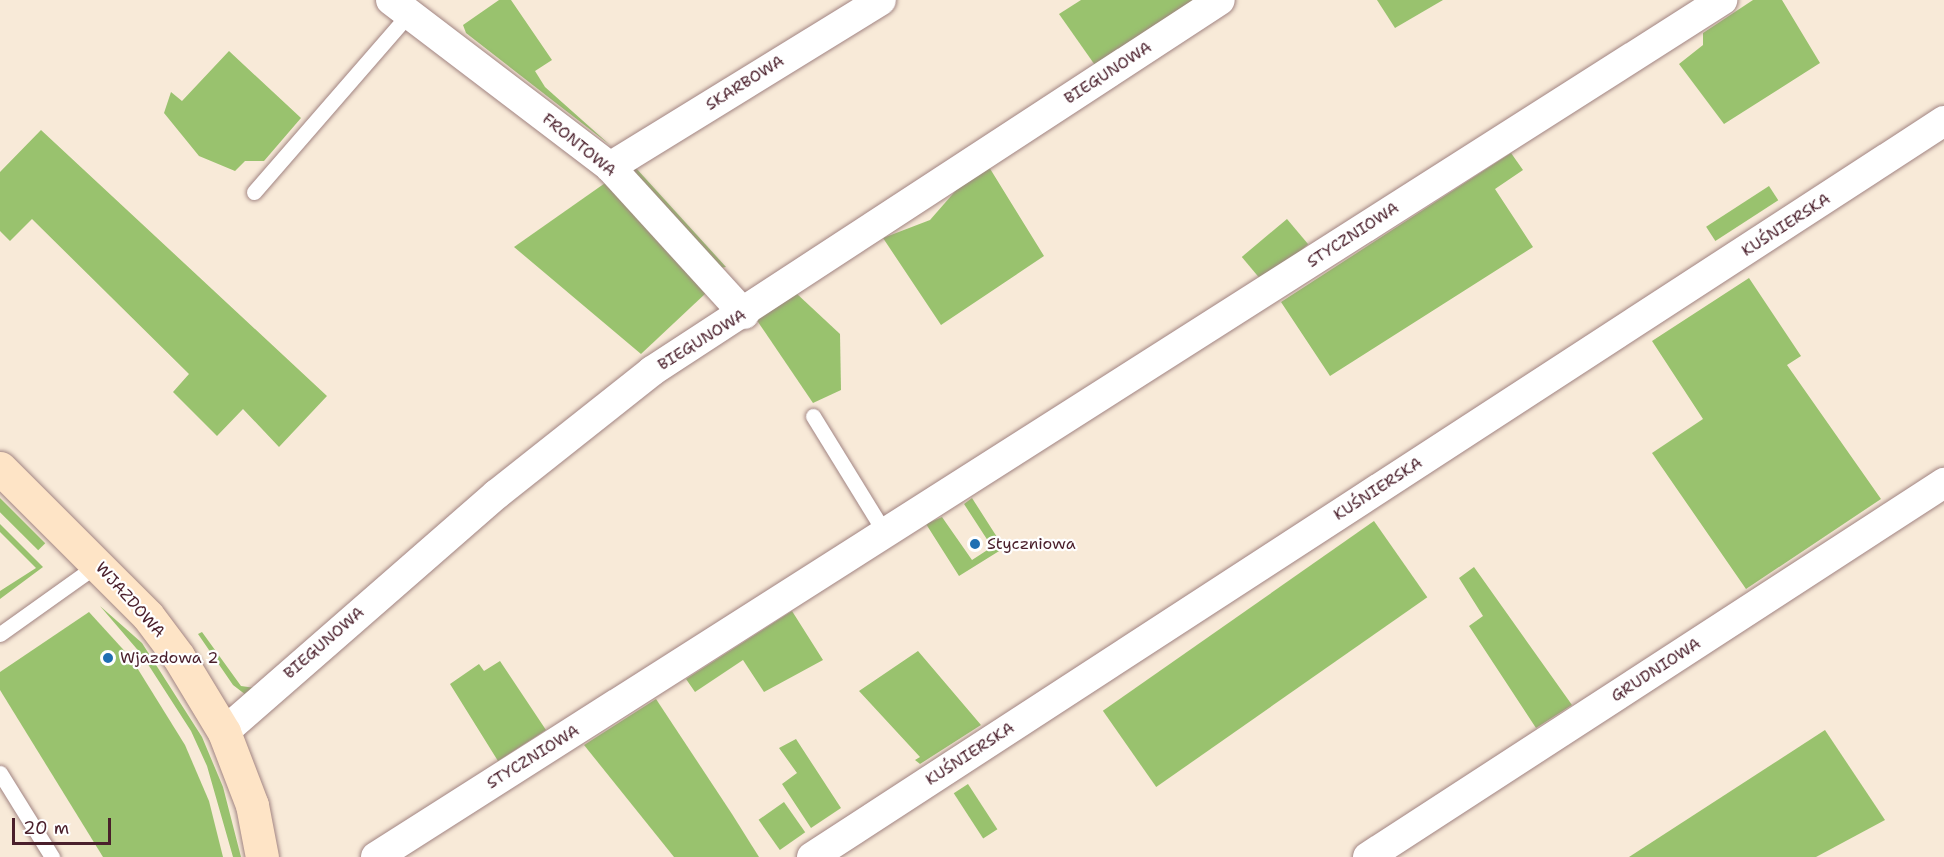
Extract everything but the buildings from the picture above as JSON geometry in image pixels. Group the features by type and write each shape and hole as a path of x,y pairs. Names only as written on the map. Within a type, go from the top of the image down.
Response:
{"street":[{"name":"SKARBOWA","path":"610,167 881,0"},
{"name":"BIEGUNOWA","path":"224,732 530,466 661,364 744,315 1220,0"},
{"name":"STYCZNIOWA","path":"376,857 1722,0"},
{"name":"FRONTOWA","path":"400,7 610,167 744,315"},
{"name":"KUŚNIERSKA","path":"812,857 1944,121"},
{"name":"WJAZDOWA","path":"0,468 98,564 178,656 224,732 252,805 262,857"},
{"name":"GRUDNIOWA","path":"1368,857 1944,483"}],"lane":[{"path":"254,192 400,7"},
{"path":"813,416 885,533"},
{"path":"0,634 98,564"},
{"path":"0,773 52,857"}],"green space":[{"path":"499,0 511,0 552,60 535,71 545,87 610,145 466,33 463,25"},
{"path":"1081,0 1195,0 1097,68 1059,14"},
{"path":"1377,0 1443,0 1395,28"},
{"path":"1753,0 1782,0 1820,63 1724,124 1679,64 1703,45 1703,33"},
{"path":"229,51 301,118 264,161 245,161 235,171 199,156 164,113 171,92 182,101"},
{"path":"41,130 327,396 279,447 243,409 217,436 173,392 189,374 32,219 10,241 0,231 0,172"},
{"path":"1511,153 1523,170 1495,189 1533,247 1330,376 1281,302"},
{"path":"635,167 726,267 715,269 633,174"},
{"path":"989,167 1044,256 941,325 883,238 930,220 958,188"},
{"path":"608,181 706,293 641,354 514,247"},
{"path":"1769,186 1778,200 1715,241 1706,227"},
{"path":"1287,219 1308,244 1263,282 1242,257"},
{"path":"1749,278 1801,356 1787,365 1881,499 1746,589 1652,453 1703,419 1652,341"},
{"path":"796,293 840,334 841,390 813,403 756,319"},
{"path":"0,498 45,543 38,550 0,512"},
{"path":"972,498 1004,548 959,576 926,524 942,517 972,560 992,547 964,504"},
{"path":"1374,521 1427,597 1156,787 1103,711"},
{"path":"0,524 43,567 0,599 0,591 36,568 0,532"},
{"path":"1474,567 1572,705 1536,728 1469,626 1483,616 1459,578"},
{"path":"100,606 142,643 202,737 223,787 241,857 233,857 207,766 191,731 142,655"},
{"path":"792,611 823,660 764,692 743,660 695,692 686,679"},
{"path":"89,612 131,658 185,745 209,801 223,857 103,857 0,690 0,672"},
{"path":"202,632 241,686 255,688 246,695 233,685 198,634"},
{"path":"918,651 981,725 920,764 915,760 920,757 859,691"},
{"path":"500,661 546,730 498,761 450,684 479,664 484,671"},
{"path":"656,699 759,857 674,857 584,745"},
{"path":"1825,730 1885,820 1816,857 1629,857"},
{"path":"796,739 841,808 811,828 782,784 797,773 779,748"},
{"path":"968,784 997,829 983,839 954,793"},
{"path":"784,802 805,832 780,850 759,820"}],"place":[{"name":"Styczniowa","path":"975,544"},
{"name":"Wjazdowa 2","path":"108,658"}]}
